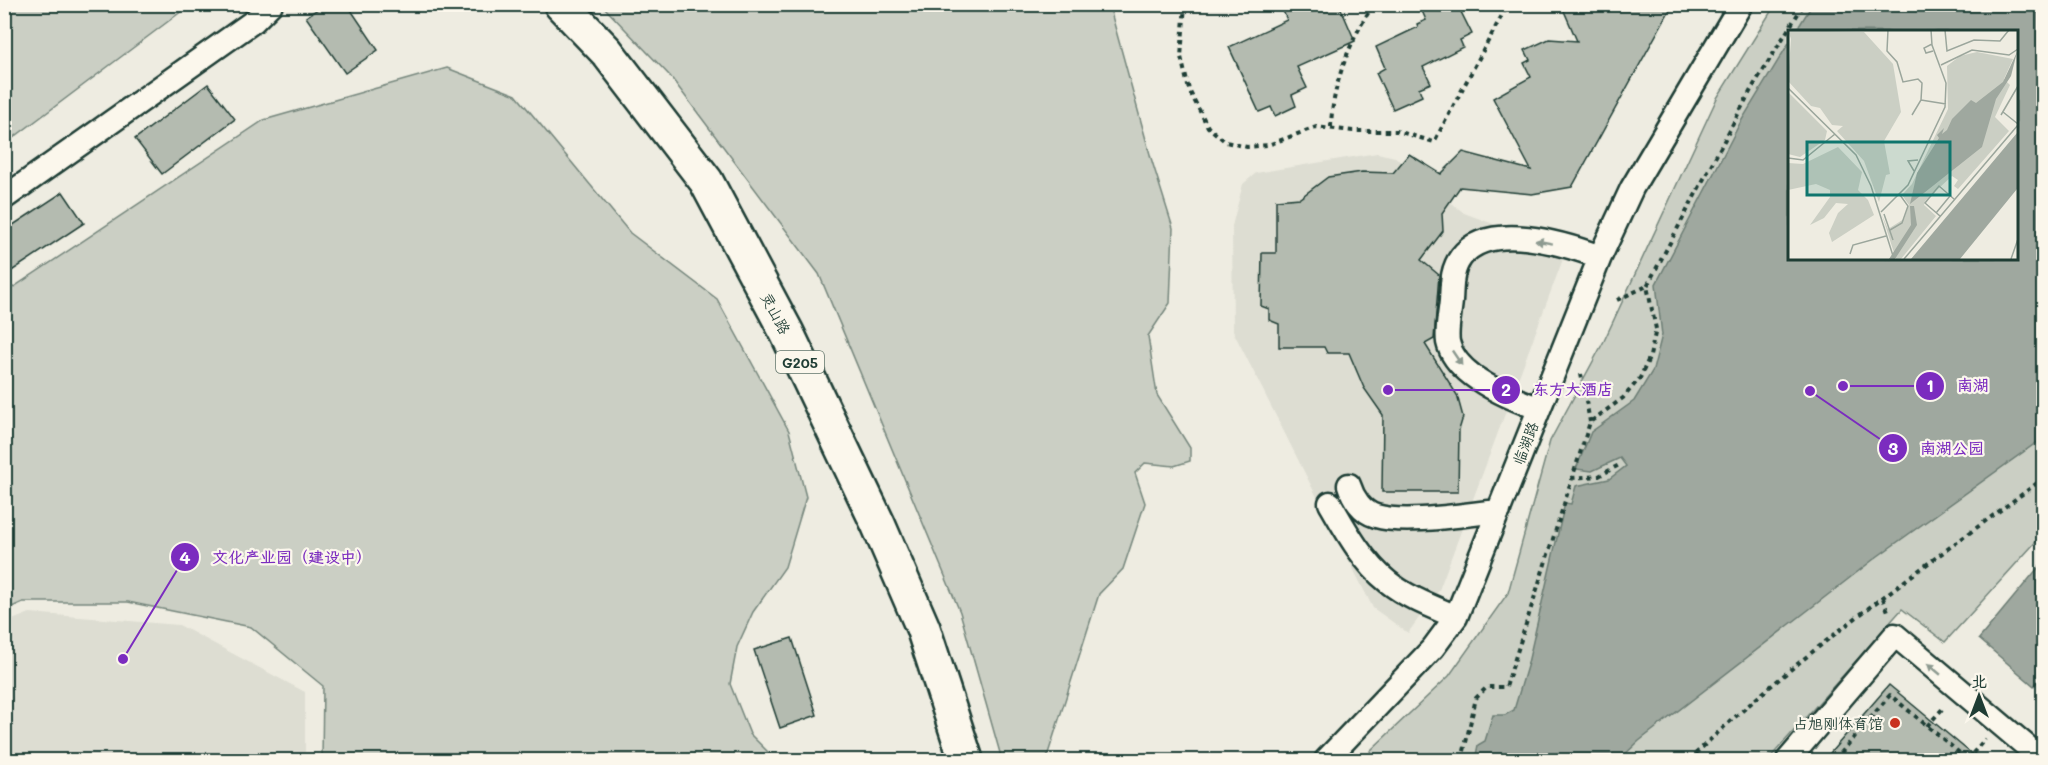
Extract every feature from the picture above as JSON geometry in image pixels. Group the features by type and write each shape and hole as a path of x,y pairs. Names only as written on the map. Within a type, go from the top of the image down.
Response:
{"highway":[{"name":"灵山路","path":"561,4 607,52 711,191 786,333 878,524 923,628 966,760"}],"street":[{"path":"4,198 254,21 271,4"},
{"name":"临湖路","path":"1328,760 1433,648 1456,617 1538,408 1600,257 1632,188 1741,4"},
{"path":"1538,408 1517,400 1475,377 1456,360 1448,342 1452,275 1461,256 1474,245 1506,237 1572,247 1600,257"},
{"path":"1349,486 1353,497 1375,516 1436,517 1499,511"},
{"path":"1330,503 1354,544 1388,582 1414,598 1456,617"},
{"path":"1788,760 1895,635 2043,760"}],"path":[{"path":"1185,4 1181,57 1189,90 1208,127 1227,142 1247,147 1287,140 1316,127 1353,131 1397,131 1434,142 1508,4"},
{"path":"1331,127 1332,104 1349,51 1361,23 1374,4"},
{"path":"1617,300 1647,286 1752,88 1804,4"},
{"path":"1590,422 1623,398 1640,378 1650,356 1656,329 1647,286"},
{"path":"1462,760 1476,698 1486,687 1506,687 1590,422 1581,374"},
{"path":"1571,478 1599,476 1620,465"},
{"path":"1689,760 1733,717 1797,665 2043,478"},
{"path":"1927,726 1959,689"},
{"path":"1835,760 1890,695 1967,760 1998,723"}],"shaded area":[{"path":"5,4 190,4 190,5 5,144"},
{"path":"602,5 1109,5 1151,158 1173,228 1170,303 1148,336 1157,395 1190,448 1190,461 1174,466 1145,463 1135,473 1145,503 1123,569 1099,594 1046,760 1002,760 960,612 819,274 670,76"},
{"path":"1775,5 2043,5 2043,534 1945,642 1902,609 1768,760 1375,760 1370,751 1449,676 1508,593 1550,441 1604,341 1717,98"},
{"path":"1812,5 2043,5 2043,438 1878,556 1639,741 1619,760 1475,760 1478,745 1485,741 1493,715 1505,715 1514,710 1528,663 1565,503 1571,504 1576,486 1609,479 1626,466 1620,458 1592,471 1576,469 1591,432 1634,401 1653,370 1662,335 1656,284 1740,123 1788,44 1788,260 2018,260 2018,30 1797,30"},
{"path":"447,68 516,95 630,233 717,299 789,431 806,497 785,567 753,612 737,647 730,684 750,734 772,756 788,760 322,760 323,686 251,627 128,602 23,602 5,610 5,293 264,120"},
{"path":"1377,153 1395,157 1464,213 1566,251 1439,590 1408,633 1373,608 1233,331 1232,226 1243,184 1256,173"},
{"path":"2043,562 2043,675 2034,686 1979,639"},
{"path":"30,613 179,625 305,692 305,760 5,760 5,623"}],"building":[{"path":"325,4 347,4 378,50 345,73 306,17"},
{"path":"1280,4 1339,4 1355,41 1297,67 1307,88 1292,95 1296,106 1275,116 1271,107 1259,112 1229,47 1287,20"},
{"path":"1419,4 1457,4 1472,34 1460,40 1463,47 1423,67 1431,83 1419,88 1422,96 1393,109 1376,73 1385,68 1376,47 1418,27 1417,24 1426,20"},
{"path":"1561,4 1673,4 1572,187 1532,194 1460,187 1442,213 1443,231 1421,260 1439,275 1434,339 1425,344 1457,395 1463,417 1459,430 1458,492 1382,492 1383,415 1364,388 1349,353 1327,353 1324,347 1279,347 1279,324 1269,320 1269,309 1261,306 1262,253 1276,253 1276,200 1300,198 1328,177 1362,172 1393,173 1409,154 1441,174 1463,152 1531,170 1493,98 1531,77 1524,63 1530,60 1525,50 1549,39 1577,41"},
{"path":"208,84 235,119 162,174 135,139"},
{"path":"63,192 84,223 4,276 4,231"},
{"path":"792,638 817,715 780,728 754,650"},
{"name":"占旭刚体育馆","path":"1889,685 1979,760 1824,760"}],"place":[{"name":"南湖","path":"1843,386"},
{"name":"东方大酒店","path":"1388,390"},
{"name":"南湖公园","path":"1810,391"},
{"name":"文化产业园（建设中）","path":"123,659"},
{"name":"占旭刚体育馆","path":"1895,723"}]}
